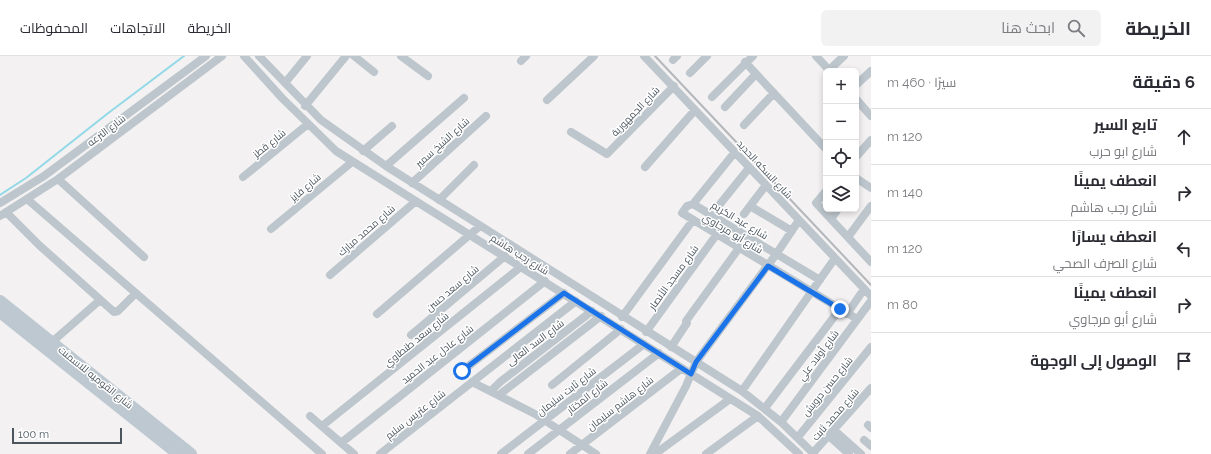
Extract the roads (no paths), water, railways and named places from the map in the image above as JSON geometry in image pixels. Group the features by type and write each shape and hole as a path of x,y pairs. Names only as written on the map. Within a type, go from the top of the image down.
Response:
{"main road":[{"name":"شارع القوميه للاسمنت","path":"0,301 52,342 178,454"},
{"name":"شارع القوميه للاسمنت","path":"0,312 191,454"}],"street":[{"path":"0,203 44,176 206,56"},
{"name":"شارع الترعه","path":"3,214 58,179 222,56"},
{"name":"شارع رجب هاشم","path":"244,56 306,122 336,151 522,266 758,416 800,454"},
{"name":"شارع رجب هاشم","path":"259,56 305,106 363,151 622,317 742,391 765,408 798,437 812,452"},
{"path":"285,83 307,56"},
{"path":"305,106 346,56"},
{"path":"354,56 374,72"},
{"path":"401,56 428,76"},
{"path":"547,100 594,56"},
{"name":"شارع السكه الحديد","path":"644,56 871,296"},
{"path":"690,73 707,56"},
{"path":"712,97 745,62 753,56"},
{"path":"816,56 828,68"},
{"path":"832,68 844,56"},
{"path":"745,62 823,146"},
{"path":"859,82 871,71"},
{"path":"725,107 756,74"},
{"name":"شارع الجمهورية","path":"571,132 605,154 612,150 674,86"},
{"path":"744,125 774,93"},
{"path":"386,166 464,98"},
{"path":"859,102 871,116"},
{"path":"645,167 695,110"},
{"name":"شارع قطز","path":"243,177 306,122 313,113"},
{"name":"شارع الشيخ سمير","path":"412,183 486,116"},
{"path":"363,151 392,126"},
{"path":"859,154 871,140"},
{"path":"692,204 735,152"},
{"name":"شارع فايز","path":"271,228 352,162"},
{"path":"438,200 474,166"},
{"path":"720,204 750,168"},
{"path":"58,179 144,257"},
{"path":"859,181 871,188"},
{"path":"744,214 766,185"},
{"path":"823,195 816,203 823,210"},
{"path":"27,199 322,454"},
{"name":"شارع محمد مبارك","path":"330,275 416,201"},
{"name":"شارع أبو مرجاوي","path":"692,204 687,206 682,213 857,320"},
{"name":"شارع عبد الكريم","path":"692,204 777,254"},
{"path":"750,206 792,231"},
{"path":"848,237 871,206"},
{"path":"824,212 870,258"},
{"path":"831,219 836,212"},
{"path":"3,214 115,312 136,293"},
{"path":"622,317 693,220"},
{"path":"650,454 696,362 777,254 799,220"},
{"path":"377,314 480,226"},
{"name":"شارع مسجد الأنصار","path":"646,332 717,234"},
{"path":"671,347 687,323 686,321 739,248"},
{"path":"777,254 820,280"},
{"name":"شارع سعد حسن","path":"411,335 505,256"},
{"path":"742,391 835,258"},
{"name":"شارع سعد طنطاوي","path":"322,426 522,266"},
{"name":"شارع عادل عبد الحميد","path":"341,443 545,281"},
{"path":"847,314 864,289"},
{"path":"462,371 564,293"},
{"path":"52,342 100,300"},
{"name":"شارع عتريس سليم","path":"380,454 576,301"},
{"name":"شارع أولاد علي","path":"781,422 871,301"},
{"path":"765,408 840,309"},
{"name":"شارع السد العالى","path":"492,391 500,382 592,311"},
{"path":"499,395 601,316"},
{"path":"552,385 621,330"},
{"name":"شارع ثابت سليمان","path":"501,454 644,344"},
{"name":"شارع حسن درويش","path":"798,437 871,347"},
{"name":"شارع المختار","path":"528,454 659,353"},
{"name":"شارع هاشم سليمان","path":"570,454 682,368"},
{"path":"472,382 492,391 545,420 581,446 596,454"},
{"name":"شارع محمد ثابت","path":"800,454 812,452 871,388"},
{"path":"655,454 730,399"},
{"path":"310,416 353,454"},
{"path":"706,454 758,416"},
{"path":"831,433 849,454"},
{"path":"831,433 861,454"},
{"path":"864,440 871,446"}],"waterway":[{"path":"0,195 26,178 184,56"}],"railway":[{"path":"655,56 871,285"}]}
